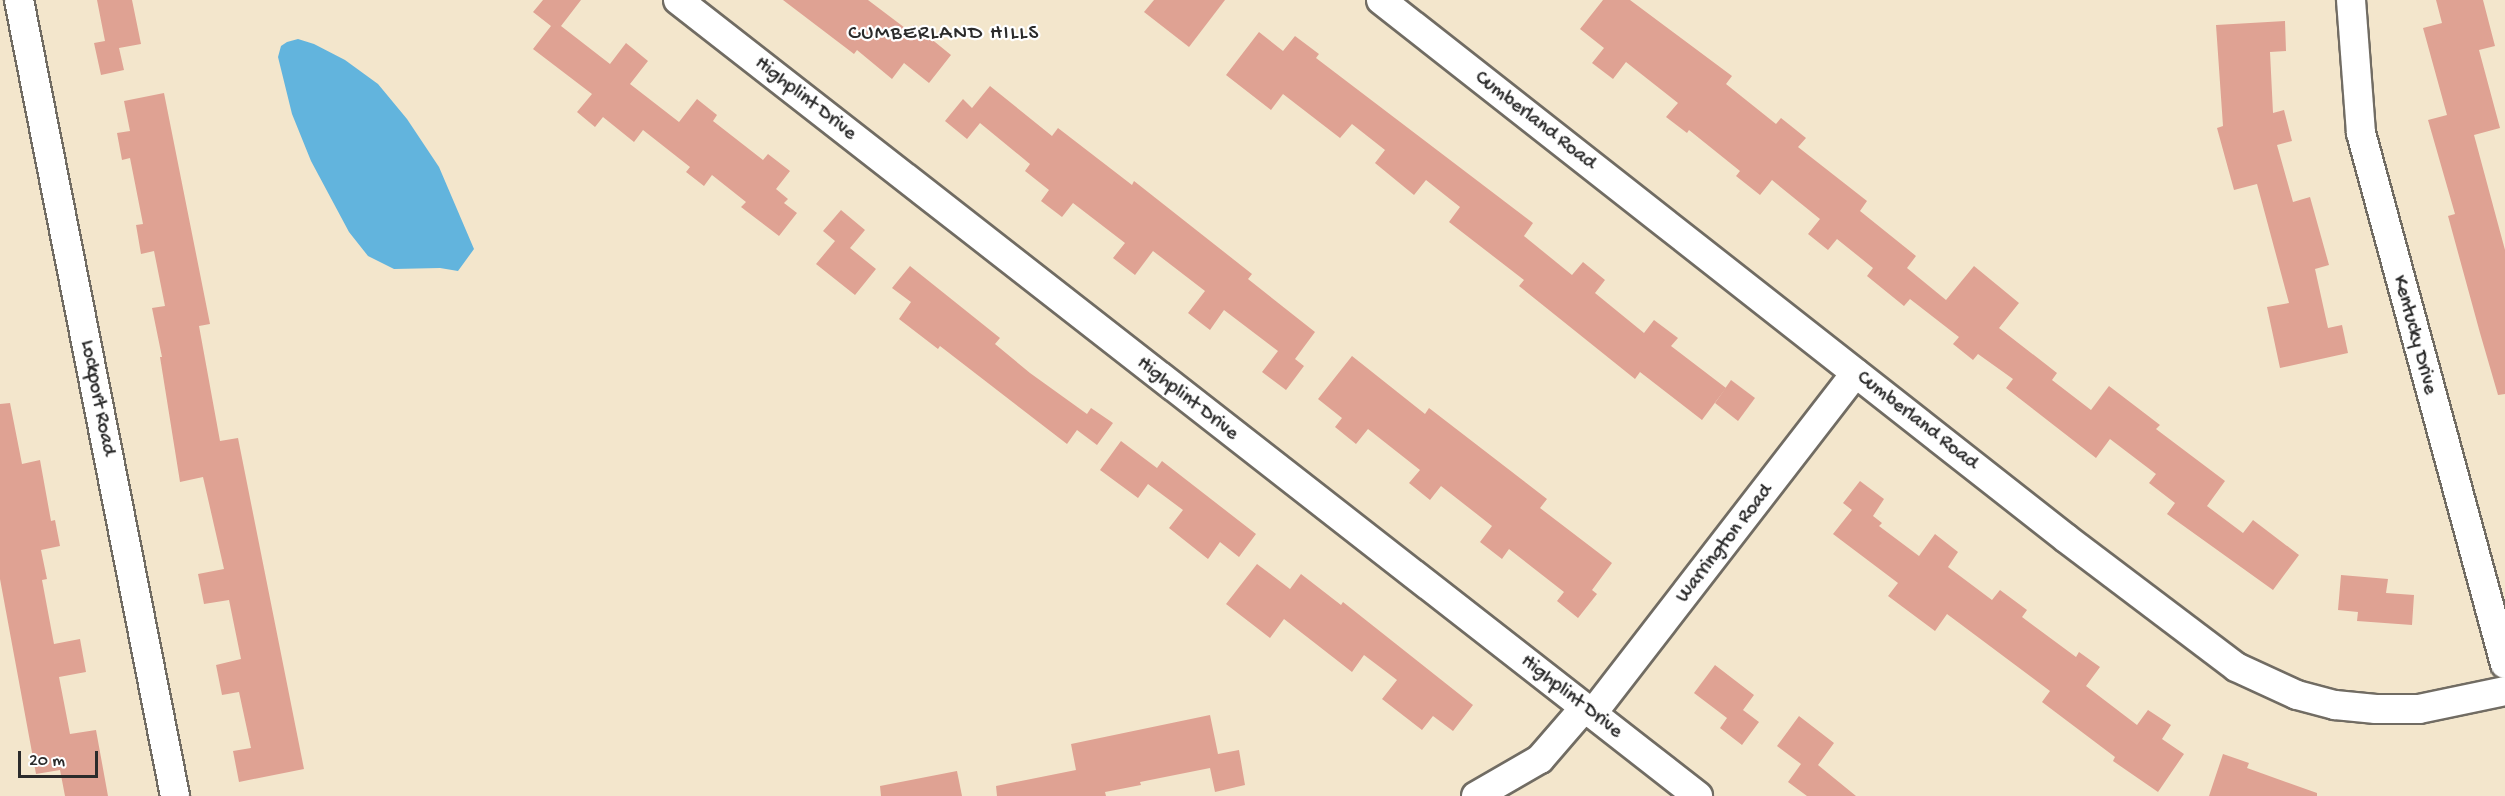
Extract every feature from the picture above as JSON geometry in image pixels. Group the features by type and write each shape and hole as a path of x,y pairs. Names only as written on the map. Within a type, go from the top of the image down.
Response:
{"street":[{"name":"Lockport Road","path":"19,0 175,796"},
{"name":"Highplint Drive","path":"678,0 1698,796"},
{"name":"Cumberland Road","path":"1381,0 2208,648 2236,667 2268,683 2335,705 2376,709 2419,709 2505,691"},
{"name":"Kentucky Drive","path":"2351,0 2361,133 2375,192 2505,664"},
{"name":"Warrington Road","path":"1476,796 1540,759 1588,711 1856,373"}],"water":[{"path":"298,39 314,44 345,60 378,84 407,119 439,167 474,249 458,271 440,268 394,269 368,256 349,232 311,161 292,114 278,57 281,46"}],"building":[{"path":"97,0 132,0 141,44 119,48 124,70 101,75 94,43 105,41"},
{"path":"543,0 581,0 561,26 610,64 626,43 648,61 630,84 679,122 697,99 717,115 713,121 763,160 768,154 790,171 776,189 788,199 784,203 797,213 779,236 741,207 746,202 712,175 704,186 686,172 690,167 643,130 634,142 603,117 595,127 577,112 592,94 533,49 551,26 533,12"},
{"path":"783,0 868,0 909,31 914,25 951,55 929,83 904,63 892,79 857,50 854,54"},
{"path":"1154,0 1225,0 1189,47 1144,12"},
{"path":"1603,0 1630,0 1732,76 1726,84 1776,124 1781,118 1806,138 1798,147 1867,201 1860,211 1916,256 1907,268 1946,300 1974,266 2019,303 1999,328 2057,373 2052,380 2091,410 2109,386 2160,425 2156,429 2225,481 2207,506 2243,533 2253,520 2299,555 2273,590 2167,514 2175,503 2149,483 2156,474 2110,439 2096,458 2006,388 2013,379 1978,354 1973,360 1953,344 1959,337 1910,299 1904,306 1867,276 1873,268 1837,239 1828,250 1808,234 1820,219 1772,180 1760,195 1736,176 1740,171 1689,130 1687,133 1666,117 1678,103 1626,62 1613,79 1592,63 1604,48 1580,29"},
{"path":"2436,0 2483,0 2495,46 2479,50 2500,128 2474,135 2505,250 2505,394 2498,395 2480,333 2448,216 2455,214 2428,120 2447,115 2423,28 2442,23"},
{"path":"2285,21 2286,51 2270,52 2273,113 2284,110 2292,141 2277,145 2293,202 2310,197 2329,265 2315,269 2328,328 2342,325 2348,353 2280,368 2267,307 2289,303 2257,184 2234,190 2217,128 2223,126 2216,25"},
{"path":"1259,32 1283,51 1295,36 1319,54 1316,58 1533,223 1524,236 1572,275 1583,262 1605,280 1595,293 1644,333 1654,320 1678,338 1671,346 1726,388 1702,420 1640,372 1635,379 1519,286 1524,280 1449,222 1460,207 1426,180 1414,195 1375,163 1385,150 1352,124 1340,138 1283,94 1271,110 1226,75"},
{"path":"990,86 1052,136 1058,128 1132,185 1134,181 1252,274 1248,279 1315,332 1295,359 1304,366 1286,390 1262,372 1278,351 1224,310 1210,330 1188,313 1205,291 1153,251 1135,275 1113,258 1125,243 1073,203 1062,217 1041,201 1049,190 1025,171 1030,164 980,123 967,139 945,121 963,99 972,108"},
{"path":"164,93 210,324 199,326 220,441 238,438 304,769 239,782 233,751 251,748 239,692 222,695 216,665 241,659 229,600 204,604 198,574 224,569 203,477 180,482 160,357 162,357 152,308 165,306 154,251 141,254 136,225 143,224 130,158 122,160 117,133 130,131 124,101"},
{"path":"841,210 865,230 850,248 876,269 855,295 816,264 835,241 823,231"},
{"path":"910,266 1000,338 995,344 1030,373 1087,414 1091,408 1113,423 1097,445 1077,430 1067,444 940,346 938,349 899,319 911,302 892,288"},
{"path":"1352,356 1425,414 1429,408 1547,499 1540,508 1612,563 1592,590 1597,594 1578,618 1557,601 1564,592 1509,549 1502,559 1480,542 1492,526 1441,486 1430,500 1409,483 1420,470 1368,429 1356,444 1335,427 1342,418 1318,399"},
{"path":"1731,380 1755,398 1738,421 1715,403"},
{"path":"10,403 22,464 40,460 51,521 55,520 60,546 41,550 47,579 42,580 54,644 80,639 86,672 59,677 70,734 96,730 108,796 65,796 60,770 36,774 0,579 0,404"},
{"path":"1121,441 1157,468 1162,461 1256,534 1239,557 1220,542 1208,559 1169,528 1183,510 1148,484 1138,498 1100,470"},
{"path":"1860,481 1884,499 1873,516 1882,523 1879,526 1919,556 1935,534 1958,552 1948,567 1992,600 2000,590 2027,610 2022,617 2076,657 2079,652 2100,667 2086,686 2137,725 2148,710 2171,725 2162,739 2184,754 2158,792 2113,761 2115,757 2042,702 2050,691 1947,614 1935,631 1888,596 1898,583 1833,534 1852,510 1843,503"},
{"path":"1257,564 1290,589 1301,574 1341,605 1343,602 1473,705 1453,731 1433,716 1422,730 1382,699 1397,680 1364,655 1352,672 1284,619 1270,638 1226,604"},
{"path":"2341,575 2388,579 2386,593 2414,595 2412,625 2357,621 2358,612 2338,610"},
{"path":"1715,665 1754,695 1743,710 1759,722 1742,745 1720,728 1727,718 1694,693"},
{"path":"1210,715 1218,754 1239,750 1245,785 1215,792 1210,768 1140,782 1141,785 1105,792 1106,796 997,796 996,786 1076,770 1071,744"},
{"path":"1799,716 1834,743 1818,765 1856,796 1807,796 1788,782 1801,764 1777,746"},
{"path":"2223,754 2249,763 2247,768 2317,793 2317,796 2209,796"},
{"path":"957,771 962,796 881,796 880,786"}],"district":[{"name":"CUMBERLAND HILLS","path":"944,35"}]}
